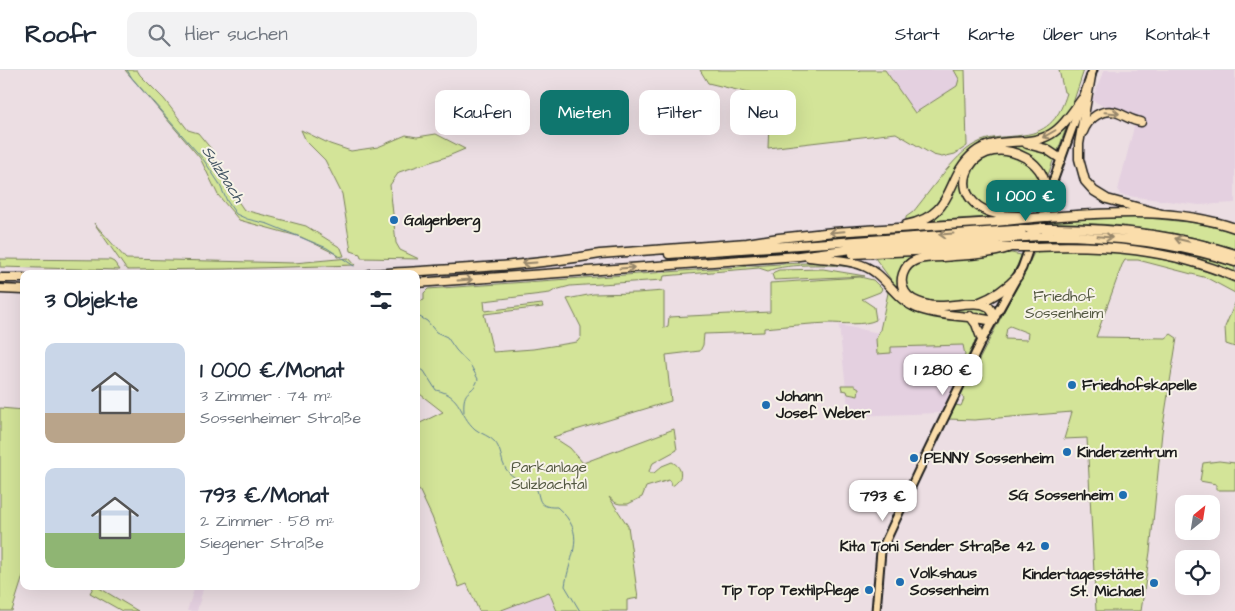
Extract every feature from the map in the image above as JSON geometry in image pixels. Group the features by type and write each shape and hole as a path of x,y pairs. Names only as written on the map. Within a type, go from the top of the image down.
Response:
{"highway":[{"path":"1092,73 1078,158 1085,181 1099,195 1107,199 1162,214"},
{"path":"886,228 920,221 934,213 944,202 964,164 975,152 990,146 1042,138 1052,133 1068,118 1082,100"},
{"path":"1078,158 1085,127 1090,119 1097,115 1113,112 1141,122"},
{"path":"1022,142 1046,150 1061,160"},
{"path":"1033,218 994,214 976,207 966,192 966,178 970,166 982,154 998,151 1015,153 1039,168 1045,179 1047,196"},
{"path":"420,270 577,258 600,254 747,244 789,237 886,228 1099,214 1162,214 1194,217 1235,228"},
{"path":"420,283 800,256 859,248 1100,228 1150,234 1192,242 1235,254"},
{"path":"1040,232 1149,242 1191,250 1235,262"},
{"path":"577,258 601,259 1028,233"},
{"path":"813,254 1099,245 1150,252 1196,263 1235,277"},
{"path":"800,256 860,265 875,271 910,305 928,310 994,318 989,307 978,304 934,306 909,298 904,291 902,281 904,270 912,262 921,259 997,252 1008,248"},
{"path":"978,304 1006,289 1018,276"},
{"path":"0,278 20,278"},
{"path":"0,289 20,290"},
{"path":"970,316 976,324 982,340"}],"main road":[{"path":"876,611 881,551 982,340 1018,276 1092,73"}],"shaded area":[{"path":"885,70 954,70 959,83 915,113"},
{"path":"1104,70 1235,70 1235,203 1199,205 1120,195 1118,190 1135,123 1092,100"},
{"path":"839,325 939,345 963,345 965,355 958,370 959,382 941,413 849,416"},
{"path":"194,590 203,590 197,611 187,611"},
{"path":"549,592 557,611 499,611"}],"green space":[{"path":"125,70 137,70 164,99 188,130 198,133 212,150 214,159 229,188 244,210 306,226 341,248 344,256 337,257 336,254 301,237 239,220 218,195 200,158"},
{"path":"700,70 858,70 860,72 859,70 885,70 915,113 957,86 959,79 954,70 965,70 967,146 955,154 942,157 933,155 896,133 768,148 769,135 796,135 796,90 737,90 708,83"},
{"path":"1059,70 1084,70 1072,106 1062,122 1043,135 977,147 944,199 927,215 906,222 906,217 913,212 950,165 967,149 987,139 1032,133 1047,126 1057,116 1067,93 1064,92"},
{"path":"1068,123 1057,153 1034,143"},
{"path":"301,130 330,144 351,151 378,147 406,135 417,137 435,134 465,149 399,172 390,185 396,243 400,250 419,259 361,258 360,254 351,251 342,194 325,160 306,141"},
{"path":"1009,145 1033,147 1050,154 1054,158 1047,178 1034,162 1016,152 998,149 983,153 972,161 965,172 963,184 966,197 974,207 988,215 988,217 926,221 947,202 965,167 975,155 988,149"},
{"path":"996,154 1018,159 1037,171 1042,185 1036,209 1022,211 990,210 978,204 974,199 971,193 970,178 974,165 984,156"},
{"path":"1138,217 1197,223 1235,232 1235,249 1212,242 1144,228 1050,223 1050,221"},
{"path":"94,223 126,259 294,263 349,258 355,265 128,270"},
{"path":"1082,240 1121,243 1179,253 1235,267 1235,273 1187,257 1139,247 1090,242 1039,242"},
{"name":"Friedhof Sossenheim","path":"1070,249 1133,254 1175,262 1235,283 1235,293 1207,278 1138,260 1125,260 1096,337 1166,338 1171,334 1177,338 1162,432 1150,552 1141,611 1096,611 1087,438 1064,439 1072,412 974,420 948,419 955,405 961,406 964,399 961,395 968,380 979,367 979,360 1034,253 1037,253 1037,251","holes":["1010,326 1028,333 1027,340 1005,339 1007,328"]},
{"path":"943,253 909,261 902,294 891,282 875,258"},
{"path":"1011,253 1021,255 1015,270 1005,285 981,301 930,304 911,296 905,285 907,271 918,262"},
{"path":"0,259 110,260 120,270 0,267"},
{"name":"Parkanlage Sulzbachtal","path":"846,263 870,271 897,299 972,323 977,337 960,373 954,374 954,371 958,370 965,355 963,345 891,347 891,353 877,354 876,339 880,330 888,293 874,276 862,270 842,266 800,265 768,271 759,268 664,276 663,280 570,286 550,293 484,301 485,311 542,304 543,307 484,314 493,352 533,349 577,342 581,337 581,327 567,299 593,294 664,291 664,328 668,326 669,317 770,312 770,283 860,277 873,280 882,289 880,292 862,299 874,307 876,320 871,322 859,324 820,323 764,328 764,332 704,334 703,345 700,351 666,355 671,401 553,437 570,448 583,463 674,429 677,450 653,463 649,471 654,473 662,466 672,462 679,467 681,474 678,481 672,486 669,480 646,487 642,497 628,504 616,503 609,497 628,526 638,598 627,600 627,611 557,611 549,592 499,611 479,611 467,584 459,587 420,492 420,423 443,412 420,394 420,302 424,300 424,293 428,289 780,264"},
{"path":"823,269 865,276 774,280 772,274 779,270"},
{"path":"1235,303 1235,347 1226,344 1225,327"},
{"path":"974,306 986,308 991,314 989,316 934,308"},
{"path":"841,385 854,385 859,388 858,396 848,394 847,391 842,390"},
{"path":"0,408 20,410 20,586 12,611 0,611"},
{"path":"1219,461 1235,463 1235,490 1216,490 1216,484 1200,481 1203,463"},
{"path":"92,590 103,590 138,611 122,611 90,593"}],"waterway":[{"name":"Sulzbach","path":"127,70 203,159 236,214 268,224 327,248 354,266"},
{"name":"Sulzbach","path":"420,317 427,321 436,332 447,337 471,366 478,379 466,395 464,412"},
{"name":"Sulzbach","path":"420,368 424,371 436,390 445,393 456,401 475,429 495,442 508,472 519,479 533,483 541,503 549,507 557,507 572,526 574,535 573,554 565,586 580,611"}],"place":[{"name":"Galgenberg","path":"394,220"},
{"name":"Friedhofskapelle","path":"1072,385"},
{"name":"Johann Josef Weber","path":"766,405"},
{"name":"Kinderzentrum","path":"1067,452"},
{"name":"PENNY Sossenheim","path":"914,458"},
{"name":"SG Sossenheim","path":"1123,495"},
{"name":"Kita Toni Sender Straße 42","path":"1045,546"},
{"name":"Volkshaus Sossenheim","path":"900,582"},
{"name":"Kindertagesstätte St. Michael","path":"1154,583"},
{"name":"Tip Top Textilpflege","path":"869,590"}]}
